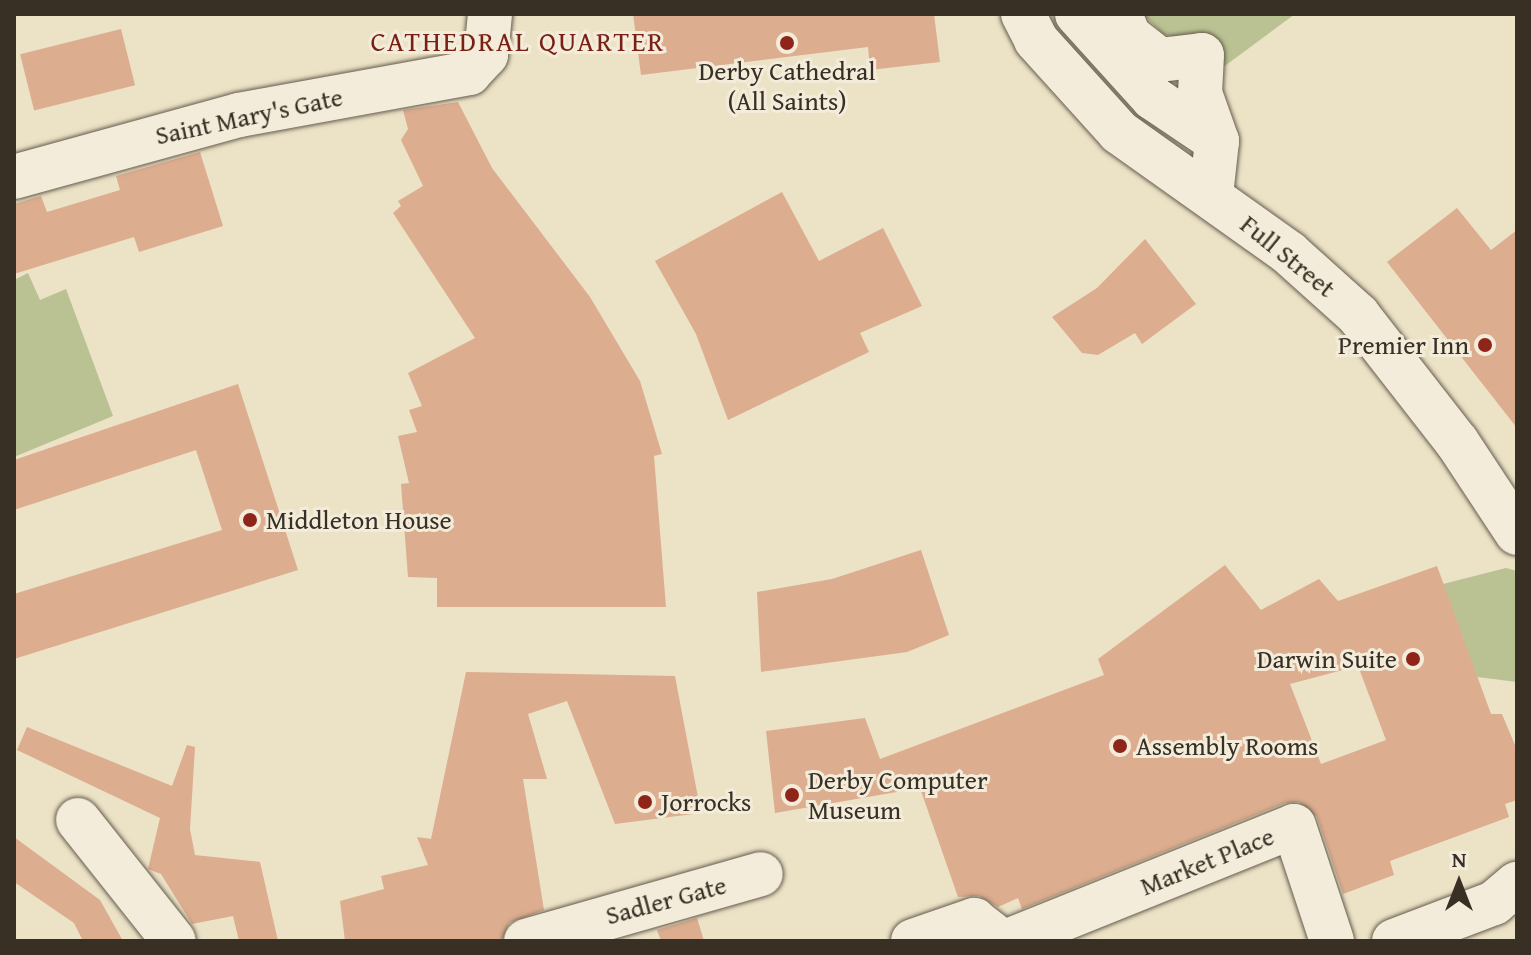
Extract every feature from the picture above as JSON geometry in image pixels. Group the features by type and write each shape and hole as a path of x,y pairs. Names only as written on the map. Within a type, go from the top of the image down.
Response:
{"street":[{"name":"Saint Mary's Gate","path":"14,177 239,115 469,73 482,61 490,14"},
{"path":"1092,14 1153,98 1217,141"},
{"path":"1029,27 1092,14 1129,36 1160,60 1202,55 1200,93 1217,141 1211,195"},
{"name":"Full Street","path":"1029,27 1119,132 1211,195 1358,315 1405,371 1517,533"},
{"path":"78,820 174,941"},
{"name":"Market Place","path":"1008,941 1294,826 1332,941"},
{"name":"Sadler Gate","path":"526,941 761,874"},
{"path":"1394,941 1494,903 1517,884"},
{"path":"913,941 974,920 1001,941"}],"green space":[{"path":"1143,14 1295,14 1214,74 1197,42 1163,34"},
{"path":"28,273 40,300 66,289 113,416 14,457 14,280"},
{"path":"1506,568 1517,571 1517,682 1477,677 1443,584"}],"building":[{"name":"Derby Cathedral (All Saints)","path":"633,14 934,14 940,62 870,70 868,47 641,75"},
{"path":"121,29 135,85 34,110 20,54"},
{"path":"458,102 492,168 590,297 640,381 662,454 654,456 666,607 437,607 437,578 408,577 401,484 409,483 398,436 417,432 409,410 422,406 408,373 475,338 393,213 401,206 398,201 423,186 401,140 408,129 403,110"},
{"path":"200,152 223,226 139,252 134,237 14,274 14,204 41,196 47,212 120,190 116,176"},
{"path":"782,192 819,261 883,228 922,306 860,333 869,352 728,420 696,334 655,261"},
{"name":"Premier Inn","path":"1457,208 1491,250 1517,230 1517,428 1387,262"},
{"path":"1145,239 1196,304 1142,344 1135,333 1098,355 1082,353 1052,317 1097,288"},
{"name":"Middleton House","path":"238,384 298,570 14,659 14,594 222,530 196,450 14,510 14,460"},
{"path":"921,550 949,635 907,652 761,672 757,592 832,579"},
{"name":"Assembly Rooms","path":"1225,565 1261,610 1319,579 1338,601 1437,566 1491,714 1502,714 1517,750 1517,800 1505,804 1509,817 1390,861 1394,875 1343,894 1317,817 1299,802 1285,803 1022,909 1018,898 998,907 979,896 958,897 920,788 775,813 766,731 865,718 880,759 1104,675 1098,659","holes":["1358,666 1386,740 1321,764 1290,684"]},
{"path":"466,672 675,676 701,813 615,824 567,701 528,714 547,779 523,779 544,910 509,923 502,941 345,941 340,901 384,889 381,876 428,865 417,837 431,839"},
{"path":"27,727 172,786 187,745 195,747 190,829 195,855 260,862 278,941 239,941 233,916 192,924 161,874 148,869 160,818 17,750"},
{"path":"14,837 100,900 123,941 83,941 74,923 14,882"},
{"path":"697,918 704,941 661,941 657,930"}],"place":[{"name":"Derby Cathedral (All Saints)","path":"787,43"},
{"name":"Premier Inn","path":"1485,345"},
{"name":"Middleton House","path":"250,520"},
{"name":"Darwin Suite","path":"1413,659"},
{"name":"Assembly Rooms","path":"1120,746"},
{"name":"Derby Computer Museum","path":"792,795"},
{"name":"Jorrocks","path":"645,802"}],"district":[{"name":"CATHEDRAL QUARTER","path":"518,41"}]}
